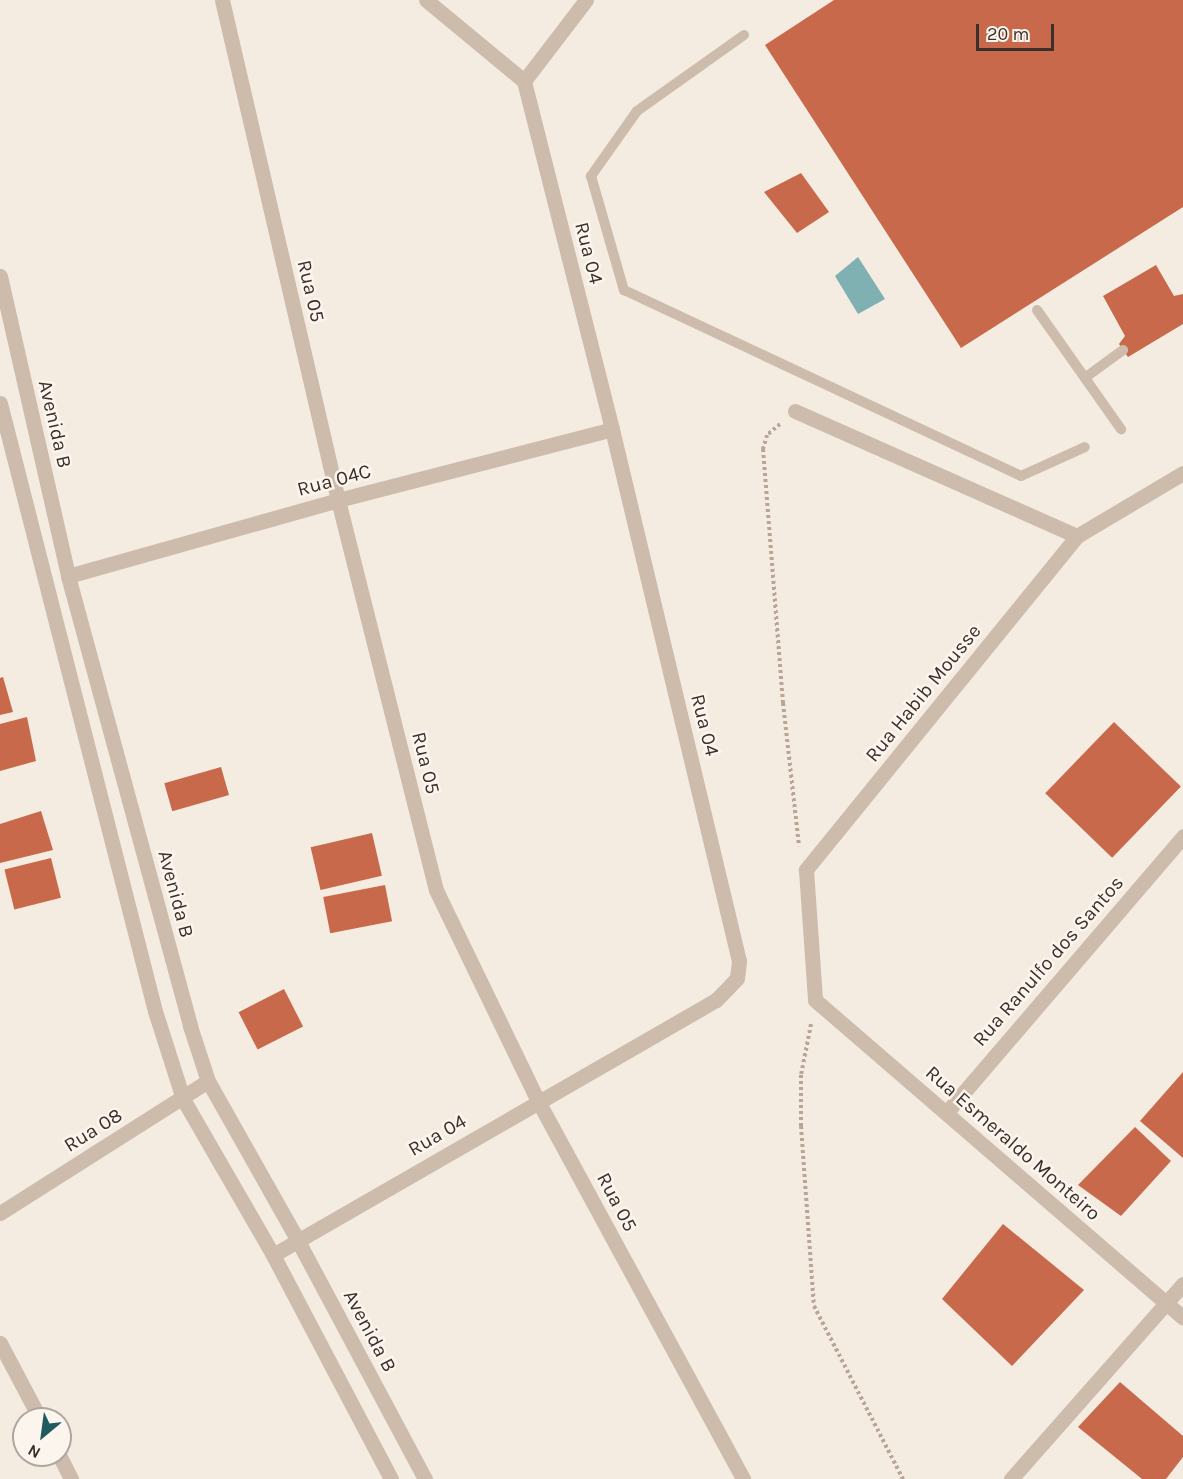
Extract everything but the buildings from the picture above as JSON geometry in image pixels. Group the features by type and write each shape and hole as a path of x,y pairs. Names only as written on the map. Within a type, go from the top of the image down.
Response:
{"street":[{"name":"Rua 05","path":"222,0 338,500 436,890 538,1101 743,1479"},
{"path":"426,0 524,81 586,0"},
{"name":"Rua 04","path":"273,1255 716,1000 737,978 739,962 612,429 524,81"},
{"name":"Avenida B","path":"0,276 68,576 190,1026 208,1081 298,1241 425,1479"},
{"path":"0,403 155,1011 183,1099 273,1255 391,1479"},
{"path":"795,411 1077,537"},
{"name":"Rua 04C","path":"68,576 338,500 612,429"},
{"name":"Rua Habib Mousse","path":"806,870 1077,537 1183,474"},
{"name":"Rua Ranulfo dos Santos","path":"946,1113 1183,836"},
{"path":"806,870 815,1000"},
{"name":"Rua Esmeraldo Monteiro","path":"815,1000 1183,1318"},
{"name":"Rua 08","path":"0,1213 183,1099 208,1081"},
{"path":"1011,1479 1183,1284"},
{"path":"0,1343 34,1407"}],"lane":[{"path":"744,35 637,111 591,176 624,290 1021,476 1085,447"},
{"path":"1037,310 1121,429"},
{"path":"1086,377 1123,350"}],"path":[{"path":"795,411 767,435 763,449 796,837 806,870"},
{"path":"815,1000 801,1075 804,1185 814,1306 903,1479"}],"water":[{"path":"858,257 885,299 858,314 835,276"}]}
